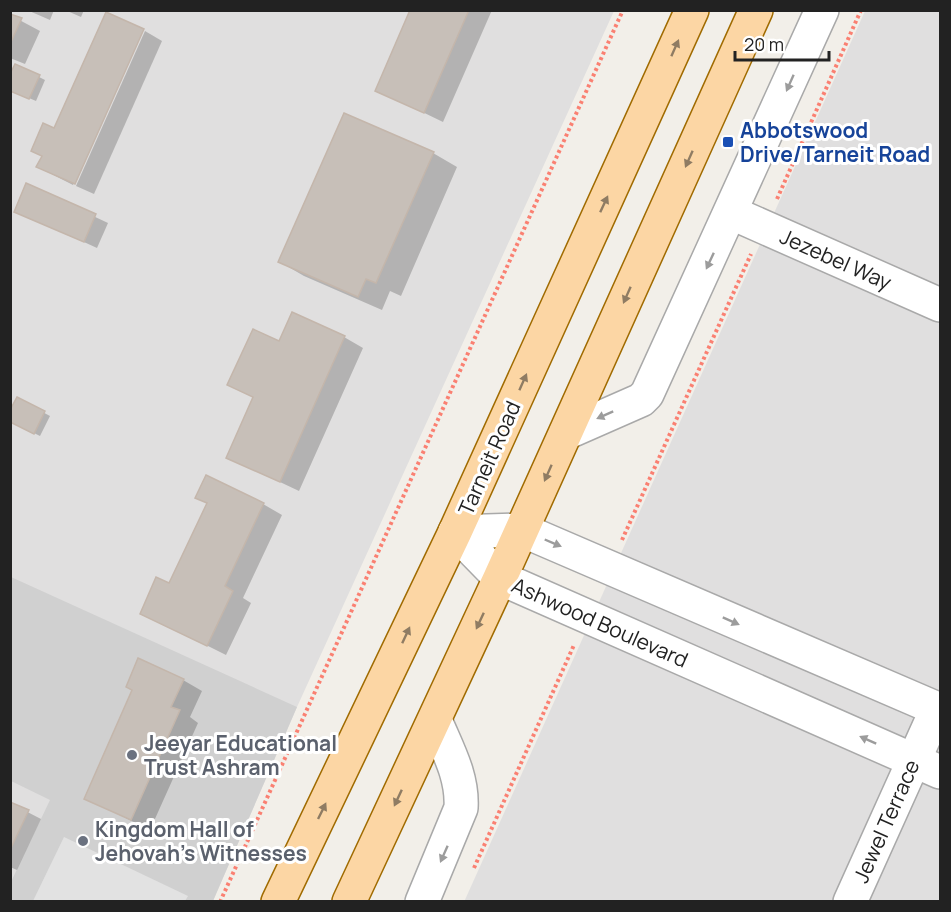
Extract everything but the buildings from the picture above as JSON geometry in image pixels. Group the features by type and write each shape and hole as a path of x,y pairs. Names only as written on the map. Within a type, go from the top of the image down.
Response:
{"main road":[{"name":"Tarneit Road","path":"278,902 455,532 692,10"},
{"path":"349,902 522,530 756,10"}],"street":[{"path":"566,433 641,400 647,394 732,213 822,10"},
{"name":"Jezebel Way","path":"732,213 940,305"},
{"path":"455,532 522,530 939,709"},
{"name":"Ashwood Boulevard","path":"455,532 500,578 927,766"},
{"name":"Jewel Terrace","path":"850,902 927,766 939,709"},
{"path":"422,902 457,824 461,808 462,792 458,774 435,720"}],"path":[{"path":"220,902 623,10"},
{"path":"610,567 861,10"},
{"path":"474,870 587,617"}],"shaded area":[{"path":"10,11 614,11 297,707 213,901 11,901"},
{"path":"865,11 940,11 940,901 464,902"},
{"path":"11,577 297,707 213,901 11,901 10,884 50,800 11,781"},
{"path":"64,837 188,896 185,901 33,901"}],"place":[{"name":"Abbotswood Drive/Tarneit Road","path":"728,142"},
{"name":"Jeeyar Educational Trust Ashram","path":"132,755"},
{"name":"Kingdom Hall of Jehovah's Witnesses","path":"83,841"}]}
